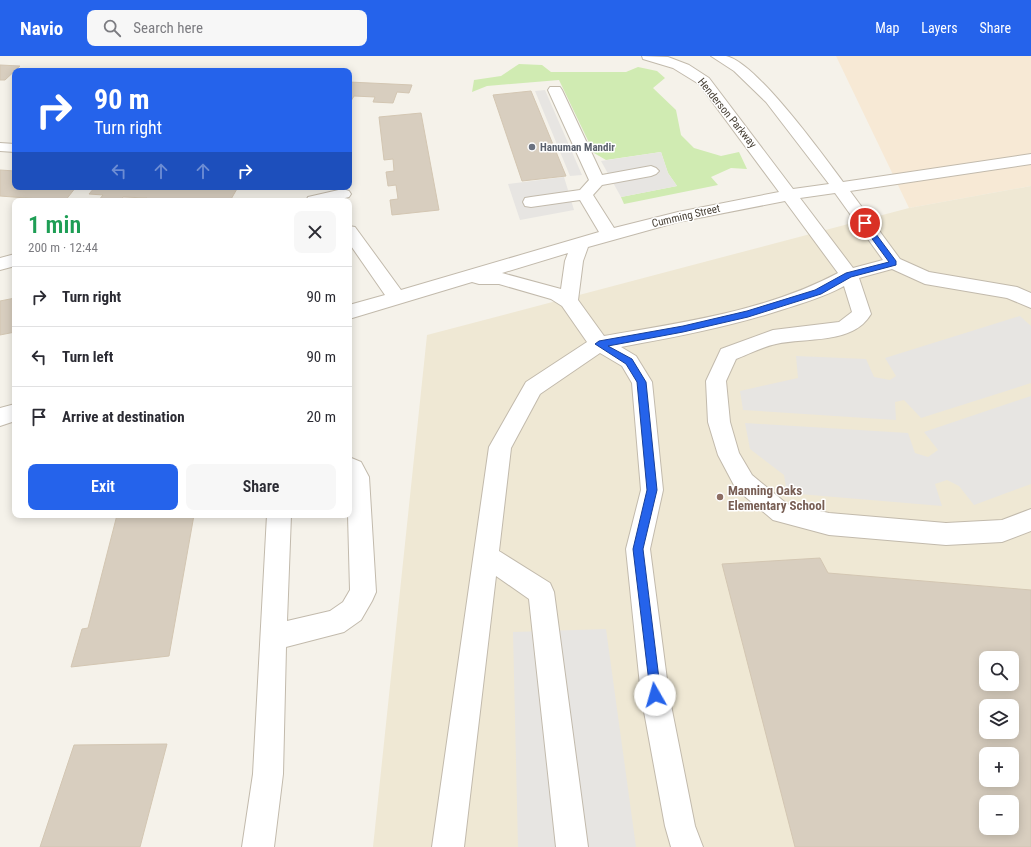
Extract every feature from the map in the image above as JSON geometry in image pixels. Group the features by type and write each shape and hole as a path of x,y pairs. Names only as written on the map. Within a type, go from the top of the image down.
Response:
{"street":[{"name":"Henderson Parkway","path":"648,56 669,61 689,70 704,81 849,275 862,314 844,328 772,338 728,354 716,381 719,422 729,455 744,482 781,513 829,524 946,534 1002,531 1031,520"},
{"path":"717,56 739,68 771,99 839,187 894,263 925,278 1011,292 1031,301"},
{"path":"555,90 597,181"},
{"path":"0,148 12,148"},
{"name":"Cumming Street","path":"352,311 609,235 678,217 788,195 1031,159"},
{"path":"532,202 585,194 597,181 651,171"},
{"path":"326,198 343,194"},
{"path":"585,194 609,235"},
{"path":"352,236 396,298"},
{"path":"569,301 574,261 581,244"},
{"path":"0,264 12,261"},
{"path":"448,847 500,447 533,388 599,344 683,329 748,314 818,292 849,275 894,263"},
{"path":"461,279 499,278 557,294 569,301 599,344 629,362 642,382 652,490 638,549 655,695 680,826 687,847"},
{"path":"0,417 12,413"},
{"path":"273,638 335,623 352,611 363,592 358,477 352,468"},
{"path":"258,847 268,774 279,518"},
{"path":"486,556 541,592 572,847"}],"shaded area":[{"path":"836,56 1031,56 1031,186 909,208"},
{"path":"545,90 582,175 570,176 535,91"},
{"path":"661,152 668,173 677,186 621,197 601,161"},
{"path":"564,177 574,210 520,220 508,184"},
{"name":"Manning Oaks Elementary School","path":"1031,186 1031,847 373,847 427,335 909,208"},
{"path":"1020,316 1031,326 1031,383 921,418 904,400 895,402 896,420 743,410 740,391 798,378 796,356 866,359 874,377 890,380 896,376 885,358"},
{"path":"1031,396 1031,484 974,505 959,486 947,480 935,484 942,506 787,493 784,475 750,449 745,423 908,433 915,453 928,457 938,450 924,432"},
{"path":"606,629 636,847 518,847 513,632"}],"green space":[{"path":"519,64 542,65 551,72 626,72 638,67 657,71 665,78 653,88 676,110 681,135 694,148 721,156 739,152 747,169 731,168 711,177 718,185 624,204 621,197 677,186 668,173 661,152 606,160 594,153 559,80 487,86 472,92 474,80 501,76"}],"building":[{"path":"0,65 20,66 18,68 12,68 12,73 5,80 0,80"},
{"path":"352,82 412,85 409,93 397,92 393,103 373,102 375,97 354,96 352,99"},
{"path":"531,91 566,176 522,181 493,95"},
{"path":"421,113 439,210 392,215 390,200 398,199 396,185 388,186 386,172 394,171 393,159 384,160 379,117"},
{"path":"0,170 12,171 12,190 74,190 67,198 26,198 0,196"},
{"path":"92,190 236,190 232,198 100,198 103,195 89,194"},
{"path":"12,299 12,333 0,335 0,301"},
{"path":"116,518 193,518 169,656 71,667 82,629 88,628"},
{"path":"820,558 828,573 1031,590 1031,847 795,847 722,564"},
{"path":"167,744 140,847 40,847 74,745"}],"place":[{"name":"Hanuman Mandir","path":"532,147"},
{"name":"Manning Oaks Elementary School","path":"720,497"}],"route":[{"path":"655,695 638,549 652,490 642,382 629,362 599,344 683,329 748,314 818,292 849,275 894,263 865,223"}]}
